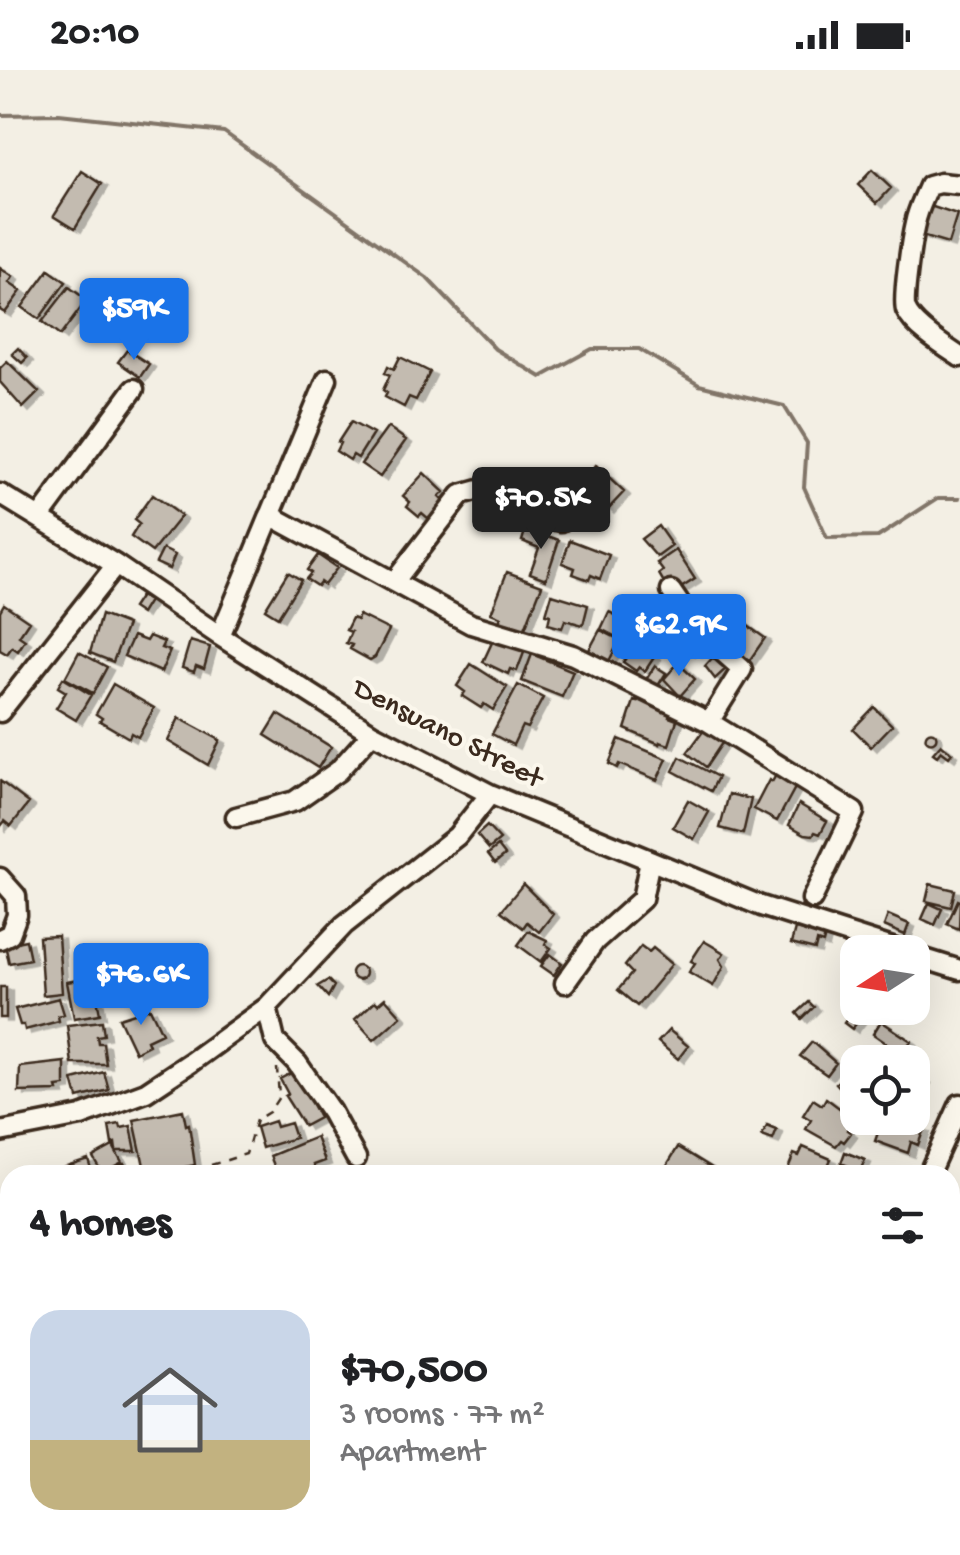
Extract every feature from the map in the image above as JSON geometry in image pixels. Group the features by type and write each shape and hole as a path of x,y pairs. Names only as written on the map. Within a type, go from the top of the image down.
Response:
{"street":[{"path":"960,185 929,186 914,223 910,269 904,288 906,312 934,340 960,357"},
{"path":"220,636 327,380"},
{"path":"39,518 134,389"},
{"path":"394,582 462,494 479,490 528,513 561,521"},
{"name":"Densuano Street","path":"0,494 116,564 372,733 490,794 762,906 852,935"},
{"path":"270,515 471,624 573,655 709,722 854,812 812,899"},
{"path":"0,712 116,564"},
{"path":"671,592 693,623 696,644 716,646 742,669 709,722"},
{"path":"236,817 294,801 338,772 372,733"},
{"path":"0,1132 81,1116 146,1092 267,1007 344,925 457,836 490,794"},
{"path":"565,983 595,941 642,900 650,860"},
{"path":"0,878 16,896 17,914 10,934 0,939"},
{"path":"930,961 960,970"},
{"path":"267,1007 275,1041 297,1063 320,1096 356,1158"},
{"path":"952,1147 960,1104"}],"path":[{"path":"211,1165 246,1154 256,1120 269,1112 279,1097 275,1041"}],"building":[{"path":"872,170 891,188 877,203 858,185"},
{"path":"82,171 102,184 75,228 54,215"},
{"path":"930,206 957,215 948,244 921,236"},
{"path":"0,268 13,277 9,283 21,291 5,313 0,310"},
{"path":"49,270 66,282 39,319 22,307"},
{"path":"69,287 87,300 60,336 42,322"},
{"path":"18,348 27,358 22,363 12,354"},
{"path":"127,350 149,364 140,377 118,362"},
{"path":"400,357 430,372 416,400 409,397 404,407 385,397 387,393 383,390 390,375 385,373 388,366 394,369"},
{"path":"7,361 39,392 23,408 0,382 0,368"},
{"path":"351,422 373,434 358,458 353,455 350,460 336,451"},
{"path":"388,427 406,440 380,477 361,464"},
{"path":"596,466 624,492 608,509 595,496 590,502 576,488"},
{"path":"424,473 444,492 439,497 444,502 429,519 407,506 410,502 403,496"},
{"path":"152,495 181,516 152,552 131,537 139,524 134,520"},
{"path":"658,526 672,546 657,557 641,539"},
{"path":"526,528 559,540 546,579 530,573 539,548 522,541"},
{"path":"570,540 609,555 600,579 573,574 575,568 562,563"},
{"path":"163,549 175,555 169,569 156,563"},
{"path":"676,550 695,579 676,591 666,586 657,563"},
{"path":"318,555 337,568 324,585 320,582 317,586 306,579 311,573 307,570"},
{"path":"288,572 301,580 278,617 265,609"},
{"path":"507,572 542,585 524,631 499,622 501,617 491,613"},
{"path":"552,594 588,605 583,625 565,620 562,628 548,624 550,615 546,614"},
{"path":"140,596 149,601 141,614 132,608"},
{"path":"4,604 29,621 19,636 25,640 18,651 12,647 7,654 0,650 0,611"},
{"path":"609,612 629,621 620,639 601,629"},
{"path":"711,614 724,624 712,639 699,629"},
{"path":"101,615 127,625 113,662 90,653"},
{"path":"359,615 389,630 370,660 346,643 351,632 346,630 352,618 357,620"},
{"path":"741,621 765,638 749,661 725,644"},
{"path":"600,630 620,640 609,661 588,652"},
{"path":"133,636 146,641 149,636 164,642 161,648 170,651 161,672 124,656"},
{"path":"495,636 525,650 517,671 510,669 508,674 483,662"},
{"path":"628,638 638,641 655,656 645,671 639,667 636,671 618,653"},
{"path":"190,641 210,647 204,669 196,666 194,672 182,668"},
{"path":"79,652 107,667 93,693 65,678"},
{"path":"532,654 573,671 562,697 522,681"},
{"path":"716,654 729,666 715,679 705,666"},
{"path":"678,663 695,679 680,696 664,679"},
{"path":"471,664 507,687 493,710 484,704 481,708 462,696 465,692 457,686"},
{"path":"655,666 666,673 656,689 645,681"},
{"path":"63,678 91,695 76,720 56,708 66,692 58,687"},
{"path":"113,684 154,708 138,737 131,733 129,738 100,721 102,718 96,714"},
{"path":"518,685 543,698 513,745 492,734"},
{"path":"640,695 659,702 657,707 672,709 669,717 677,720 669,745 625,729 634,701 638,702"},
{"path":"874,707 892,725 871,747 853,729"},
{"path":"278,714 331,747 318,768 265,735"},
{"path":"179,718 220,740 208,765 168,741"},
{"path":"704,730 722,743 706,767 687,753"},
{"path":"931,732 936,737 931,742 926,737"},
{"path":"619,739 667,759 657,780 619,764 617,768 609,764"},
{"path":"941,744 952,753 949,757 941,751 937,756 933,753"},
{"path":"680,757 718,777 711,791 673,771"},
{"path":"776,775 796,786 777,821 754,809 769,780 772,782"},
{"path":"0,781 29,803 11,826 5,821 0,827"},
{"path":"729,794 751,799 743,834 720,828"},
{"path":"688,800 709,812 694,839 673,827"},
{"path":"799,804 827,821 820,834 805,834 789,825"},
{"path":"487,826 500,840 489,849 477,835"},
{"path":"498,846 505,855 495,863 488,854"},
{"path":"523,884 553,914 539,932 527,922 523,928 501,911"},
{"path":"930,884 955,890 951,907 926,901"},
{"path":"960,901 959,929 947,924"},
{"path":"929,903 942,909 935,925 922,919"},
{"path":"888,915 909,924 905,935 884,926"},
{"path":"803,921 827,928 823,944 817,942 815,950 791,944 795,929 800,930"},
{"path":"528,931 547,940 545,944 551,948 541,962 518,945"},
{"path":"58,936 62,993 43,995 39,937"},
{"path":"26,940 30,959 9,963 5,944"},
{"path":"704,941 724,953 720,959 724,966 713,986 689,972"},
{"path":"641,946 649,952 653,948 672,964 637,1006 618,990 632,973 625,966"},
{"path":"550,954 562,963 554,975 541,966"},
{"path":"358,966 365,973 358,980 351,973"},
{"path":"93,977 100,1014 74,1018 67,982"},
{"path":"328,980 334,986 328,997 318,986"},
{"path":"0,987 6,987 6,1018 0,1018"},
{"path":"59,998 64,1014 58,1016 59,1021 25,1030 20,1025 15,1009"},
{"path":"385,998 401,1016 374,1040 355,1019 375,1001 378,1004"},
{"path":"809,1002 814,1007 802,1019 797,1013"},
{"path":"150,1008 162,1033 135,1052 119,1018"},
{"path":"102,1021 104,1035 97,1036 98,1043 103,1043 106,1064 72,1064 67,1025"},
{"path":"879,1025 887,1025 911,1041 908,1045 889,1045 873,1034"},
{"path":"669,1030 688,1046 678,1059 658,1042"},
{"path":"812,1042 836,1063 827,1075 800,1056"},
{"path":"65,1062 65,1086 57,1087 58,1091 19,1092 20,1067"},
{"path":"295,1071 319,1118 304,1126 285,1096 288,1094 280,1079"},
{"path":"104,1072 109,1090 78,1098 73,1080"},
{"path":"826,1098 840,1108 840,1135 849,1135 836,1146 806,1129 811,1120 803,1115 813,1099 822,1105"},
{"path":"183,1110 195,1165 144,1165 134,1120"},
{"path":"274,1121 276,1127 290,1123 295,1138 262,1148 256,1127"},
{"path":"120,1124 121,1128 131,1126 136,1151 116,1151 109,1126"},
{"path":"767,1126 777,1130 773,1140 762,1136"},
{"path":"877,1135 922,1135 918,1145 911,1142 908,1153 875,1141"},
{"path":"316,1137 325,1161 314,1165 274,1165 270,1156"},
{"path":"113,1146 122,1162 98,1165 93,1157"},
{"path":"678,1147 707,1165 667,1165"},
{"path":"803,1147 831,1159 828,1165 789,1165 794,1154 799,1156"},
{"path":"845,1152 865,1160 863,1165 841,1163"}],"waterway":[{"path":"0,115 59,114 224,132 427,278 495,349 541,377 592,349 639,349 699,385 784,406 807,443 804,487 827,538 878,537 938,498 960,498"}]}
